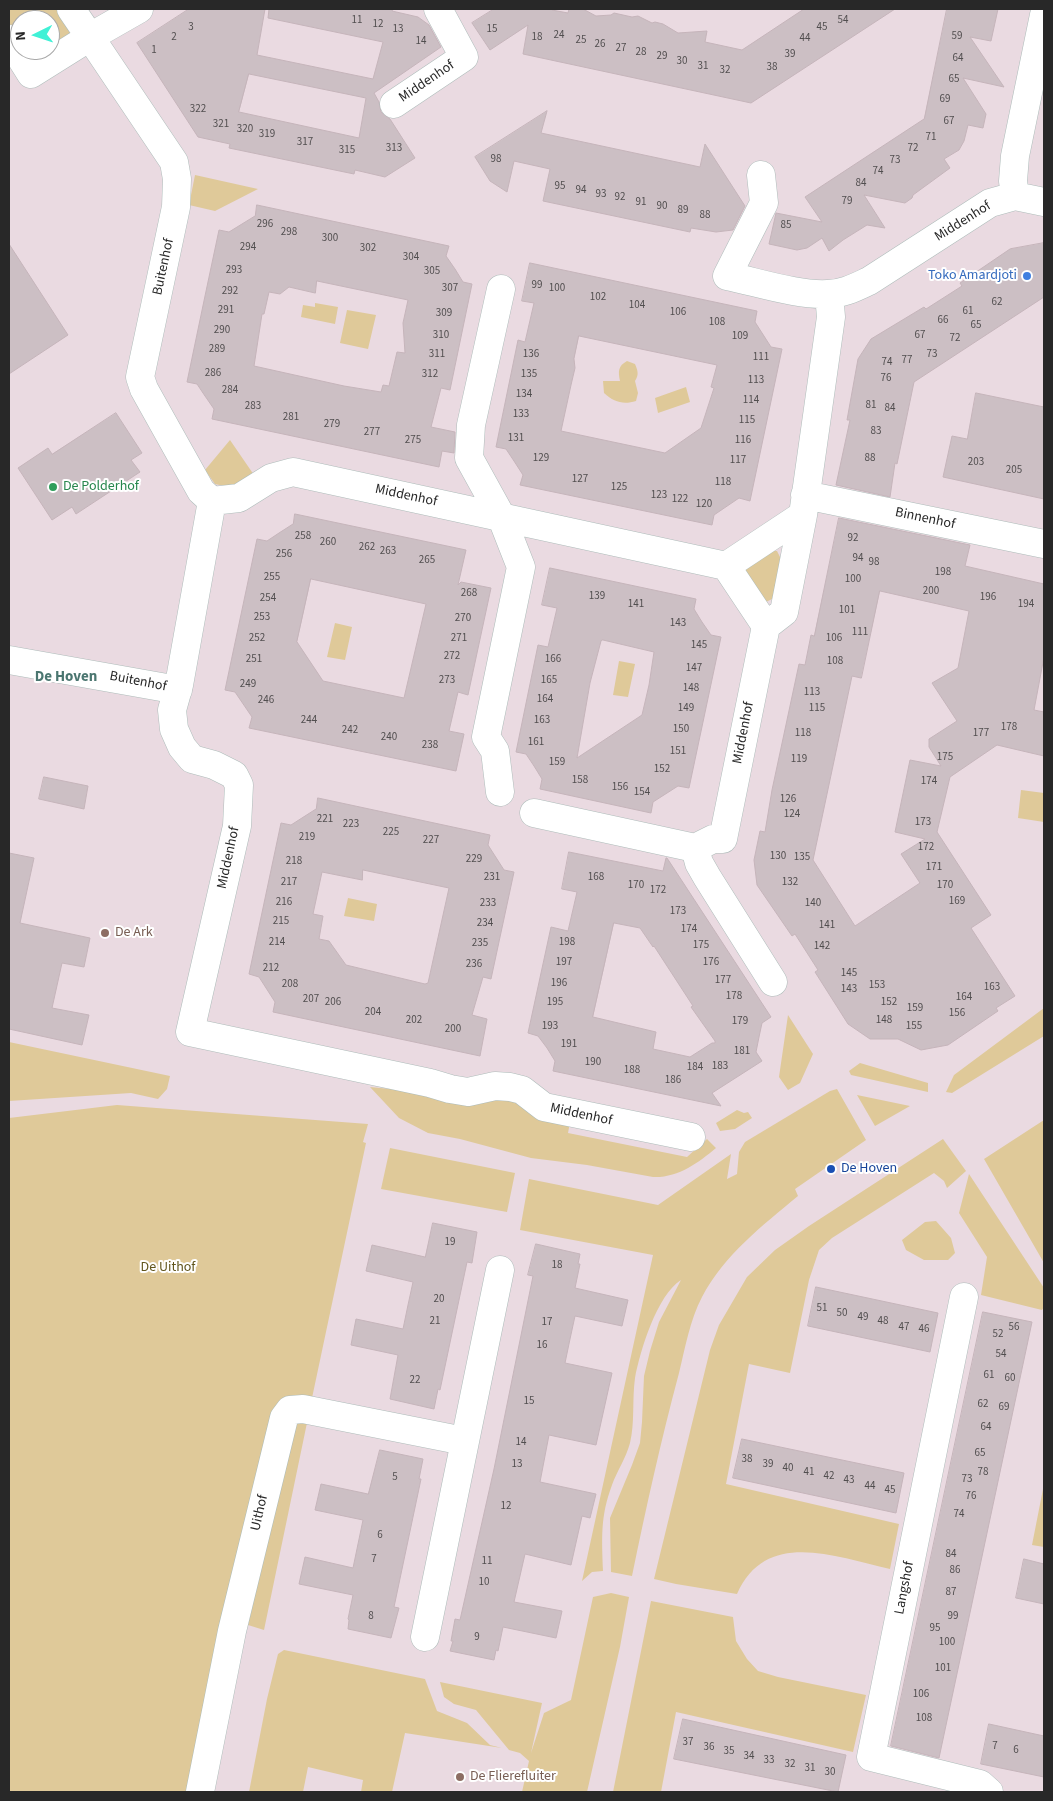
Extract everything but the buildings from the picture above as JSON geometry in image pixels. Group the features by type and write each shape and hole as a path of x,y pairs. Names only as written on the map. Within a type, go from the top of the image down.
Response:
{"street":[{"name":"Buitenhof","path":"71,9 174,162 177,179 176,207 140,377 144,389 201,491 212,501"},
{"path":"9,39 31,74 138,9"},
{"name":"Middenhof","path":"394,104 464,57 438,9"},
{"path":"1044,15 1015,156 1013,180 1015,196 1044,202"},
{"name":"Middenhof","path":"760,175 764,203 727,276 805,293 829,294 849,291 869,281 990,203 1015,196"},
{"path":"500,792 495,751 486,737 521,567 501,516 469,458 471,426 501,289"},
{"path":"804,505 726,566 766,626 784,612 804,505 831,317 829,294"},
{"name":"Middenhof","path":"692,1137 544,1107 522,1090 510,1087 495,1086 468,1092 450,1089 430,1083 190,1032 237,826 239,785 234,775 214,765 192,759 182,748 174,729 172,710 178,690 212,501 239,498 271,478 293,472 726,566"},
{"name":"Binnenhof","path":"804,505 1044,544"},
{"name":"Middenhof","path":"707,877 717,868 766,626"},
{"name":"Buitenhof","path":"9,660 178,690"},
{"path":"534,813 695,848 713,839 723,839"},
{"path":"695,848 699,863 707,877 772,982"},
{"path":"425,1637 500,1270"},
{"name":"Langshof","path":"964,1297 871,1758 980,1784 988,1792"},
{"name":"Uithof","path":"200,1792 232,1631 284,1418 290,1410 303,1409 464,1441"}],"green space":[{"path":"9,9 74,9 91,33 60,50 60,10 10,10 10,30"},
{"path":"28,60 43,60 32,66"},
{"path":"195,175 258,189 215,211 189,205"},
{"path":"315,303 338,307 335,324 301,317 303,305 315,307"},
{"path":"347,310 376,315 368,349 340,343"},
{"path":"627,361 635,364 637,369 638,375 635,381 638,393 636,401 623,403 611,399 604,393 603,381 620,381 619,369"},
{"path":"686,387 690,402 658,413 655,398"},
{"path":"230,440 254,475 229,487 215,484 205,470"},
{"path":"772,551 777,551 782,561 774,598 764,603 741,576 744,563"},
{"path":"335,623 352,627 345,660 327,657"},
{"path":"619,661 635,664 628,697 613,695"},
{"path":"1021,790 1044,793 1044,822 1018,818"},
{"path":"348,898 377,904 374,921 344,916"},
{"path":"1044,1008 1044,1036 952,1093 946,1092 954,1075"},
{"path":"788,1015 813,1054 800,1083 788,1090 779,1077"},
{"path":"9,1042 170,1076 167,1089 158,1099 131,1093 9,1101"},
{"path":"860,1063 928,1083 928,1092 851,1075 849,1071"},
{"path":"370,1087 470,1097 502,1096 570,1122 568,1133 687,1157 707,1139 716,1148 687,1168 662,1177 531,1158 460,1139 428,1133 399,1118"},
{"path":"837,1089 866,1140 795,1189 798,1196 733,1254 702,1297 694,1315 686,1344 654,1474 632,1576 611,1572 610,1518 640,1443 644,1376 650,1351 659,1322 681,1280 672,1287 657,1310 645,1339 635,1378 630,1443 605,1507 602,1538 603,1571 592,1572 582,1581 653,1255 520,1230 529,1179 658,1205 731,1154 727,1179 737,1174 739,1152 745,1142 830,1091"},
{"path":"857,1095 910,1106 875,1126"},
{"name":"De Uithof","path":"117,1105 368,1124 363,1142 366,1143 312,1398 298,1397 245,1598 212,1792 9,1792 9,1118"},
{"path":"737,1110 744,1113 748,1112 752,1118 735,1129 720,1131 716,1123"},
{"path":"1044,1120 1044,1263 984,1159"},
{"path":"943,1139 966,1171 947,1188 944,1181 934,1173 832,1238 819,1250 809,1280 790,1373 749,1364 726,1484 899,1524 890,1569 826,1554 804,1552 784,1554 766,1561 750,1573 737,1594 654,1579 710,1350 719,1325 747,1277 775,1250 809,1226"},
{"path":"390,1148 515,1173 507,1212 381,1189"},
{"path":"969,1174 1044,1288 1044,1307 1042,1310 981,1295 987,1257 959,1213"},
{"path":"936,1221 951,1238 955,1253 948,1260 924,1260 906,1250 902,1240 925,1222"},
{"path":"308,1418 264,1630 248,1625 293,1424"},
{"path":"1044,1489 1044,1547 1032,1545"},
{"path":"611,1593 629,1597 620,1647 587,1792 522,1792 529,1761 520,1753 509,1750 476,1710 454,1704 444,1697 440,1682 542,1703 531,1753 544,1713 571,1700 593,1597"},
{"path":"651,1601 733,1617 736,1641 747,1659 758,1671 778,1677 866,1695 853,1752 676,1712 661,1792 613,1792"},
{"path":"284,1650 425,1679 437,1711 467,1723 490,1745 502,1748 405,1733 392,1792 361,1792 363,1780 308,1767 303,1792 249,1792 267,1699 278,1654"}],"place":[{"name":"Toko Amardjoti","path":"1027,276"},
{"name":"De Polderhof","path":"53,487"},
{"name":"De Ark","path":"105,933"},
{"name":"De Hoven","path":"831,1169"},
{"name":"De Flierefluiter","path":"460,1777"}],"district":[{"name":"De Hoven","path":"66,678"}]}
